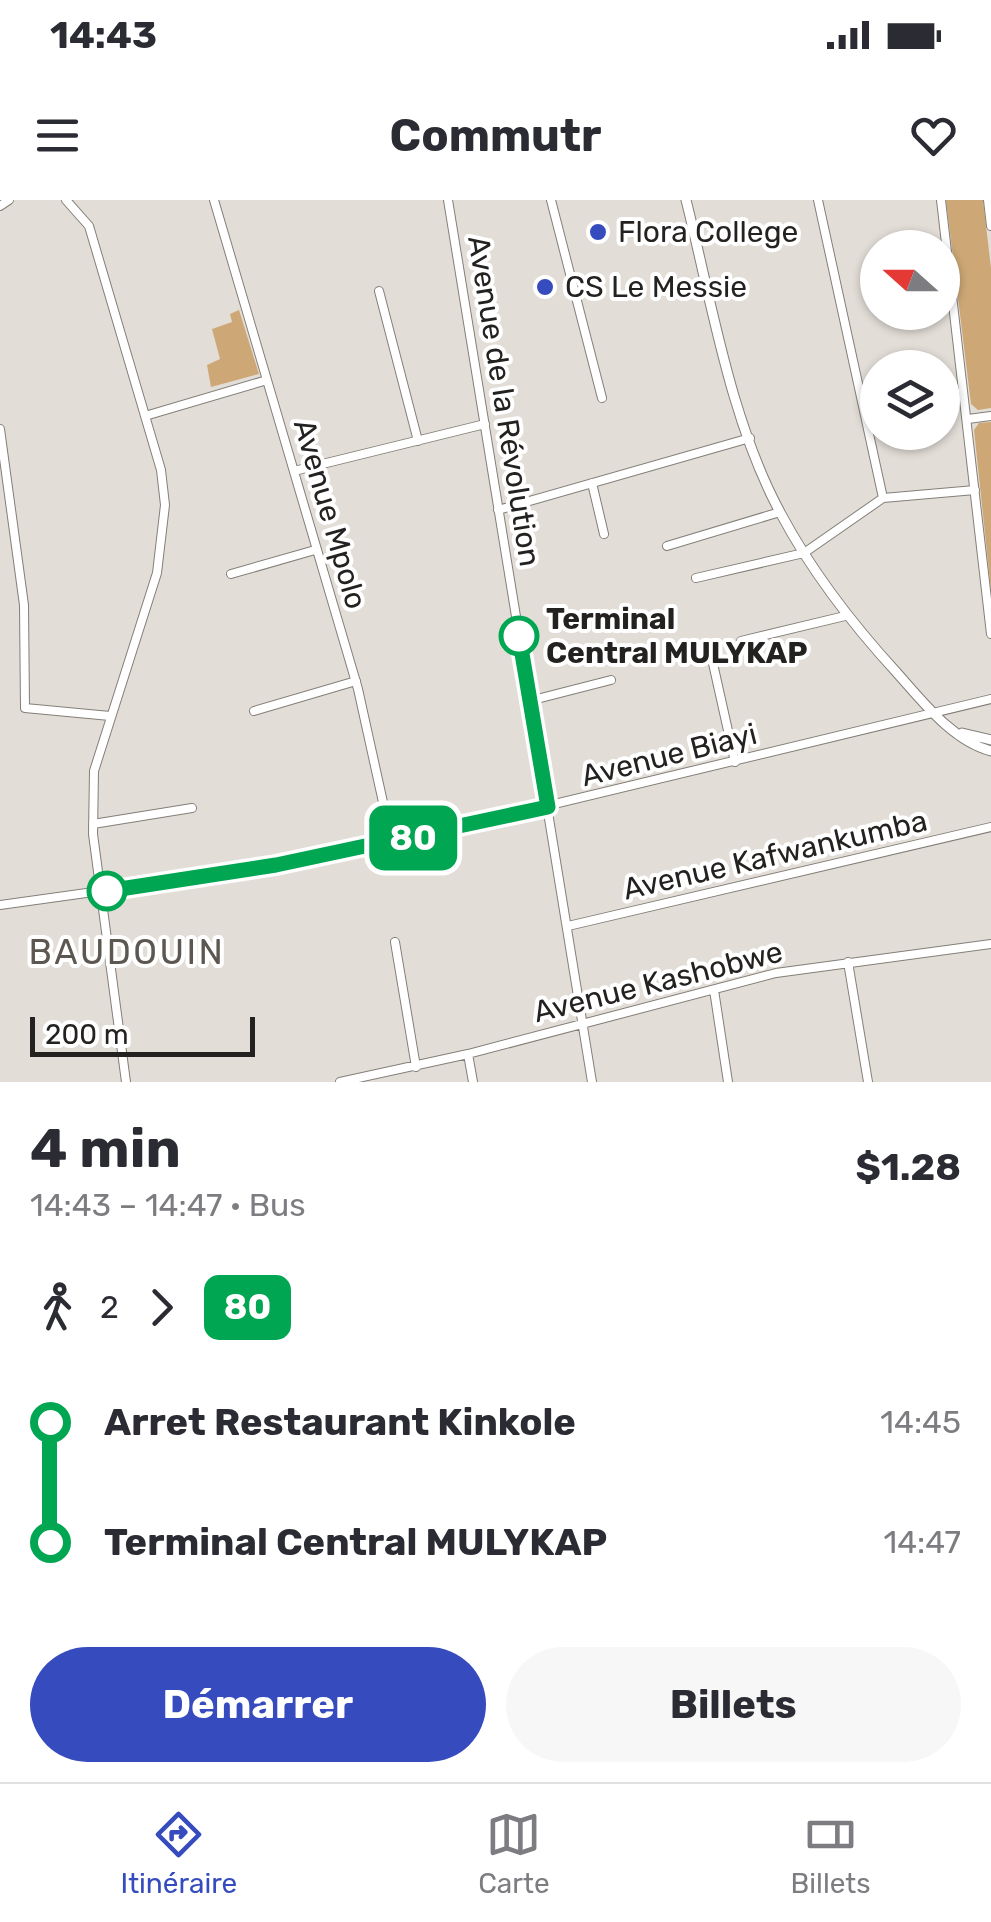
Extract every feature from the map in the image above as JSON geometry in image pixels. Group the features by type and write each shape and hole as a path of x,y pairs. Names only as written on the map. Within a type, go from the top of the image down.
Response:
{"main road":[{"path":"686,200 750,438 780,512 846,616 934,715 986,750 991,760"},
{"path":"960,733 991,740"}],"street":[{"path":"0,206 9,200"},
{"path":"66,200 89,226 164,488 164,544 94,770 93,824 126,1082"},
{"name":"Avenue Mpolo","path":"214,200 356,681 392,843"},
{"name":"Avenue de la Révolution","path":"448,200 592,1082"},
{"path":"552,200 602,398"},
{"path":"818,200 882,498"},
{"path":"941,200 991,634"},
{"path":"988,200 991,226"},
{"path":"378,290 418,441"},
{"path":"145,416 267,380"},
{"path":"968,419 991,416"},
{"path":"294,470 485,424"},
{"path":"0,429 23,590 25,708 110,716"},
{"path":"498,510 750,438"},
{"path":"592,483 604,534"},
{"path":"696,578 804,553 882,498 975,490"},
{"path":"668,546 780,512"},
{"path":"232,574 315,550"},
{"path":"741,641 846,616"},
{"path":"712,659 735,762"},
{"path":"530,702 611,680"},
{"path":"254,711 356,681"},
{"name":"Avenue Biayi","path":"0,905 392,843 991,699"},
{"path":"93,824 192,808"},
{"name":"Avenue Kafwankumba","path":"568,926 991,826"},
{"path":"395,942 416,1067"},
{"name":"Avenue Kashobwe","path":"340,1082 416,1067 776,973 991,944"},
{"path":"848,962 868,1082"},
{"path":"714,990 728,1082"},
{"path":"468,1054 473,1082"}],"shaded area":[{"path":"946,200 983,200 991,268 991,408 978,410 971,404 960,314 960,230 950,230"},
{"path":"239,310 259,374 211,387 207,365 220,359 212,329 232,322 230,314"},
{"path":"991,422 991,590 974,430 979,423"}],"bus line":[{"name":"80","path":"107,891 392,843 548,807 519,636"}],"place":[{"name":"Flora College","path":"598,232"},
{"name":"CS Le Messie","path":"545,287"},
{"name":"Terminal Central MULYKAP","path":"519,636"}],"district":[{"name":"BAUDOUIN","path":"127,952"}]}
